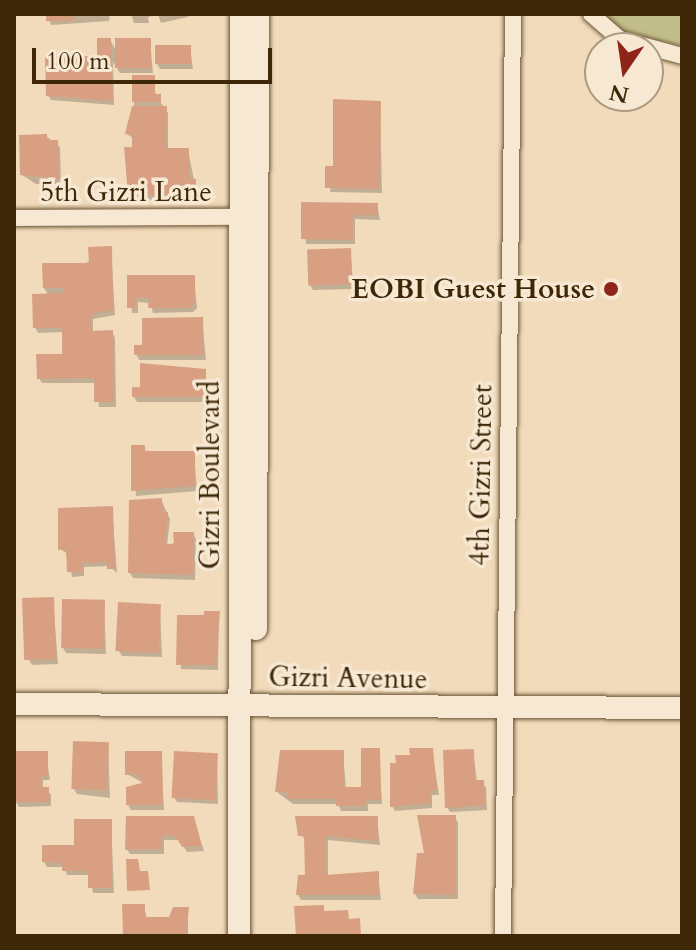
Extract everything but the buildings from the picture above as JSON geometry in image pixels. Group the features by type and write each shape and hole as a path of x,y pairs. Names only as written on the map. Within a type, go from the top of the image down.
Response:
{"main road":[{"name":"Gizri Boulevard","path":"241,14 239,217 254,936"},
{"name":"Gizri Boulevard","path":"239,936 248,707 258,14"},
{"name":"Gizri Avenue","path":"14,704 503,710 682,708"}],"street":[{"name":"4th Gizri Street","path":"503,936 503,710 513,14"},
{"path":"591,14 620,39 682,56"},
{"name":"5th Gizri Lane","path":"14,218 239,217"}],"shaded area":[{"path":"600,14 682,14 682,46 664,42 664,32 623,32"}],"place":[{"name":"EOBI Guest House","path":"611,289"}]}
